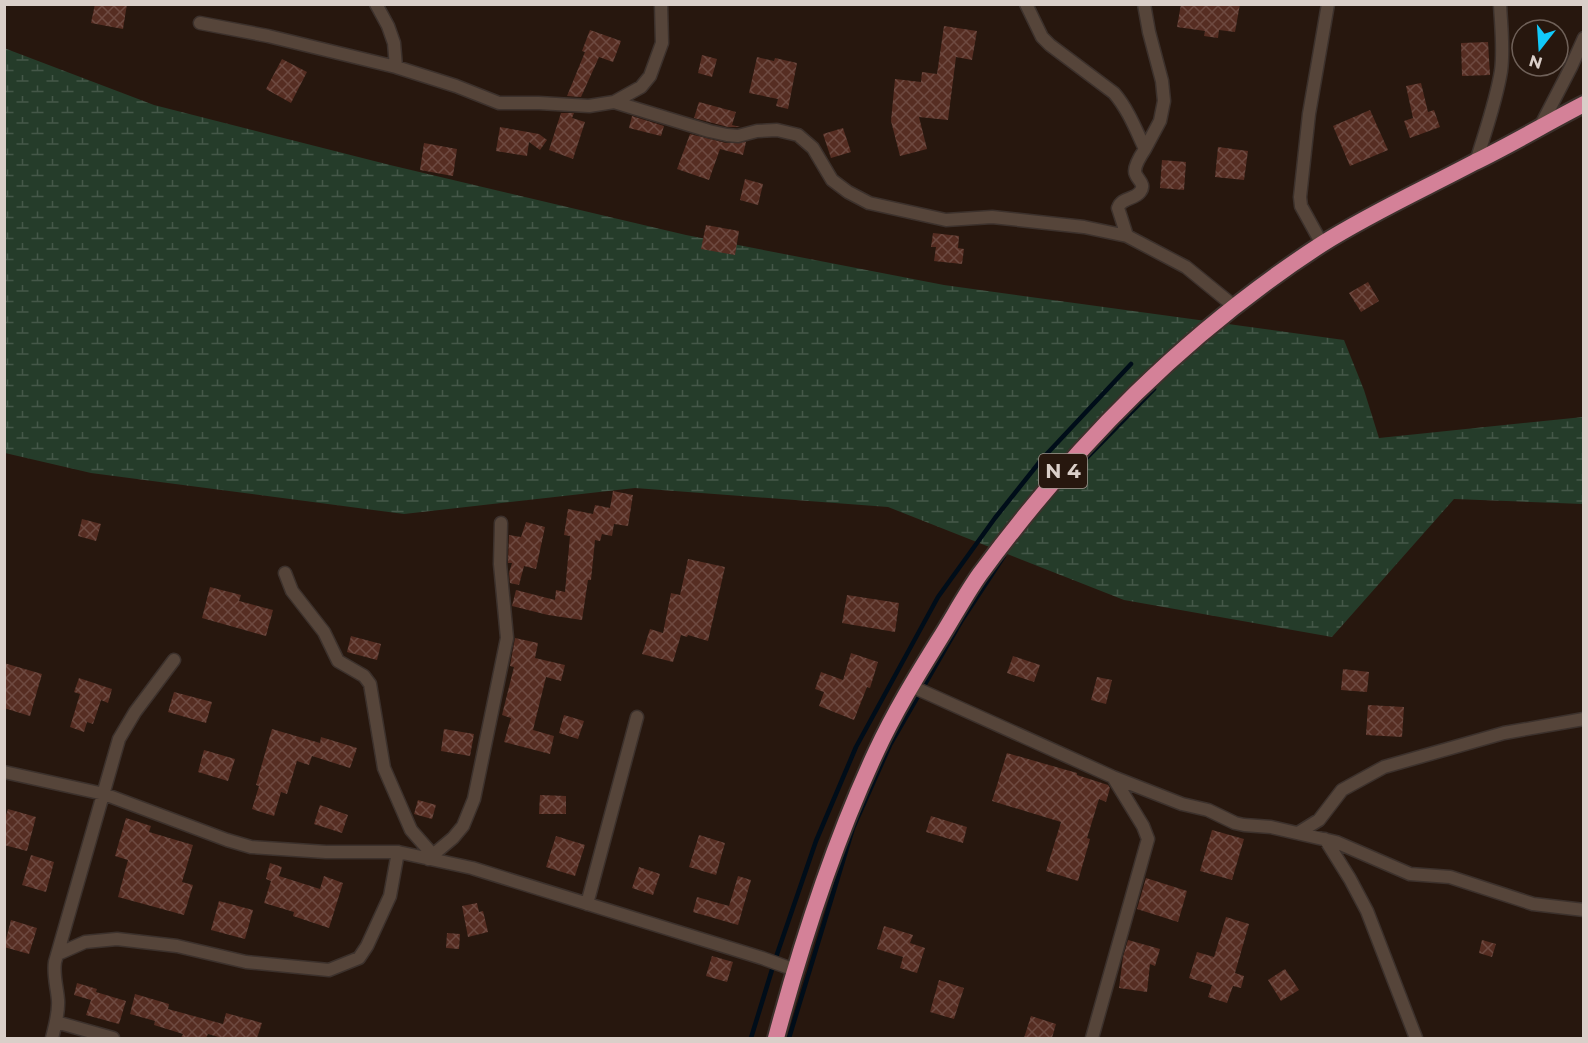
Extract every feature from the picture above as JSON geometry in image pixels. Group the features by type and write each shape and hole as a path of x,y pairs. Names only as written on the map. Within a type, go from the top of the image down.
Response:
{"highway":[{"name":"N 4","path":"776,1038 795,970 832,859 884,736 911,686 979,576 1054,480 1125,402 1200,334 1322,244 1414,192 1476,162 1584,104"}],"street":[{"path":"375,4 394,43 396,67"},
{"path":"200,23 268,36 396,67 456,86 499,103 589,106 614,102 641,87 650,76 662,43 661,4"},
{"path":"1026,4 1042,37 1114,93 1121,101 1144,149"},
{"path":"1127,236 1118,208 1122,201 1139,194 1142,190 1142,184 1135,173 1135,168 1160,121 1164,101 1162,81 1144,4"},
{"path":"1322,244 1301,206 1300,190 1309,114 1328,4"},
{"path":"1476,162 1501,70 1500,4"},
{"path":"1540,127 1584,38"},
{"path":"614,102 709,132 738,136 757,131 777,130 798,135 813,148 832,180 848,192 870,203 946,220 992,217 1065,225 1127,236 1186,267 1235,307"},
{"path":"430,857 453,838 463,826 474,799 507,638 500,564 501,523"},
{"path":"285,573 292,591 324,632 338,661 364,676 370,684 384,768 411,830 430,857"},
{"path":"51,1038 56,1023 58,1004 54,970 119,739 135,712 174,660"},
{"path":"911,686 1113,777 1182,804 1209,810 1235,823 1272,827 1336,842 1405,873 1450,877 1533,904 1584,910"},
{"path":"586,904 637,717"},
{"path":"1298,833 1319,820 1342,790 1384,767 1504,733 1584,719"},
{"path":"4,772 104,794 251,847 326,852 398,852 430,857 472,868 795,970"},
{"path":"1092,1038 1148,838 1113,777"},
{"path":"1325,839 1367,911 1416,1038"},
{"path":"58,954 85,942 117,939 177,946 246,962 329,970 359,958 367,946 390,896 398,852"},
{"path":"56,1023 113,1038"}],"green space":[{"path":"4,48 154,105 390,165 686,235 944,285 1344,340 1364,390 1379,438 1583,417 1583,504 1454,499 1332,637 1124,600 888,507 635,488 404,514 91,473 5,453"}],"building":[{"path":"95,4 127,4 123,29 91,23"},
{"path":"1181,4 1240,4 1235,32 1219,30 1218,38 1204,36 1205,31 1177,27"},
{"path":"944,26 977,31 972,60 956,57 948,120 919,117 927,149 900,156 891,121 895,79 921,82 922,72 937,74"},
{"path":"590,30 621,41 613,62 599,57 581,97 567,96 585,52 582,51"},
{"path":"1488,42 1490,75 1462,76 1461,43"},
{"path":"702,55 717,59 712,77 698,73"},
{"path":"757,57 797,63 788,109 776,106 778,99 749,93"},
{"path":"282,59 307,72 291,103 266,89"},
{"path":"1421,83 1428,112 1434,110 1440,127 1410,138 1404,121 1413,118 1406,86"},
{"path":"699,102 736,112 732,125 740,127 728,127 694,118"},
{"path":"1370,110 1388,150 1350,166 1333,126"},
{"path":"561,113 574,113 572,118 585,122 573,159 549,150"},
{"path":"632,116 664,126 661,136 629,128"},
{"path":"500,127 539,134 547,140 540,150 529,142 527,156 496,151"},
{"path":"843,128 851,152 831,158 823,134"},
{"path":"690,134 726,143 746,142 743,155 720,149 709,180 677,169"},
{"path":"424,143 457,149 453,176 420,170"},
{"path":"1218,147 1248,151 1244,180 1215,177"},
{"path":"1162,160 1186,162 1184,190 1160,188"},
{"path":"745,179 763,184 758,205 740,200"},
{"path":"706,225 739,231 735,255 701,249"},
{"path":"933,233 959,236 958,248 964,249 962,264 934,261 936,247 931,247"},
{"path":"1368,282 1379,301 1361,312 1349,293"},
{"path":"613,491 633,495 628,526 614,524 612,536 602,534 600,541 595,540 591,580 588,580 582,620 512,606 516,590 555,600 556,590 565,592 570,536 564,535 568,509 593,514 595,505 610,508"},
{"path":"82,519 101,524 96,541 78,536"},
{"path":"526,522 545,527 536,569 524,566 519,585 510,583 509,573 512,563 508,563 509,535 521,537"},
{"path":"688,559 725,567 708,641 681,635 673,662 642,654 650,629 663,633 671,593 680,595"},
{"path":"210,587 241,595 239,601 273,610 266,636 202,618"},
{"path":"847,595 899,603 895,632 842,623"},
{"path":"351,636 381,644 377,660 347,652"},
{"path":"515,638 538,643 535,658 565,665 561,681 546,677 533,730 554,736 550,754 504,742 511,718 502,715 514,667 510,666"},
{"path":"851,653 878,662 870,688 867,687 854,720 819,706 824,692 815,689 821,672 843,680"},
{"path":"1013,656 1040,665 1034,682 1007,673"},
{"path":"4,663 42,674 30,716 4,708"},
{"path":"1343,669 1369,672 1367,692 1341,690"},
{"path":"1097,677 1112,680 1106,704 1091,700"},
{"path":"79,678 112,689 108,703 101,700 93,724 87,722 84,732 70,727 80,694 74,692"},
{"path":"174,692 212,702 206,723 168,712"},
{"path":"1368,705 1404,707 1402,737 1366,735"},
{"path":"564,715 584,721 578,739 559,733"},
{"path":"272,729 320,743 321,737 357,748 350,768 312,756 309,765 297,761 287,794 281,792 274,816 252,809 259,786 256,785"},
{"path":"444,729 474,734 470,756 441,751"},
{"path":"204,750 235,759 228,781 198,772"},
{"path":"1007,753 1077,773 1077,775 1108,785 1110,788 1106,802 1099,799 1087,838 1090,839 1078,881 1046,871 1061,822 992,801"},
{"path":"540,795 566,796 566,814 539,814"},
{"path":"418,800 436,805 432,819 414,814"},
{"path":"320,805 348,815 342,833 314,824"},
{"path":"8,809 36,817 27,851 4,845 4,821"},
{"path":"931,816 967,827 963,843 926,832"},
{"path":"126,818 151,826 149,832 193,845 182,882 193,885 184,915 118,897 128,860 115,856"},
{"path":"1212,830 1244,839 1232,880 1200,871"},
{"path":"699,835 725,843 716,875 689,867"},
{"path":"556,836 585,845 575,876 546,867"},
{"path":"31,855 54,862 46,892 22,885"},
{"path":"270,863 282,867 279,876 320,889 324,876 343,883 329,928 293,916 294,912 264,903 271,881 266,879"},
{"path":"639,867 660,874 653,895 632,888"},
{"path":"738,876 751,880 738,925 693,912 697,897 729,906"},
{"path":"1146,878 1187,891 1178,922 1137,909"},
{"path":"219,901 253,910 245,939 211,930"},
{"path":"477,903 479,912 483,911 488,932 468,937 462,906"},
{"path":"1226,917 1249,924 1235,973 1244,976 1241,988 1233,986 1227,1003 1208,997 1212,985 1189,978 1197,952 1214,957"},
{"path":"11,920 37,928 29,954 4,947"},
{"path":"884,926 913,935 910,943 925,948 917,973 900,968 903,957 877,949"},
{"path":"447,933 460,934 459,949 446,948"},
{"path":"1128,940 1160,949 1155,966 1150,964 1147,992 1119,988"},
{"path":"1482,940 1496,944 1492,957 1479,953"},
{"path":"712,956 733,962 727,982 706,976"},
{"path":"1285,969 1299,990 1281,1001 1268,980"},
{"path":"939,980 964,988 954,1019 930,1012"},
{"path":"77,983 97,989 96,992 126,1001 119,1024 86,1015 91,1000 74,995"},
{"path":"135,994 169,1004 168,1009 223,1024 226,1013 262,1023 257,1038 222,1038 208,1034 206,1038 181,1038 183,1034 154,1025 155,1021 130,1014"},
{"path":"1031,1016 1056,1024 1052,1038 1024,1038"}],"waterway":[{"path":"751,1038 816,841 856,747 938,597 995,518 1042,459 1131,364"},
{"path":"1070,475 1154,389"},
{"path":"789,1038 853,828 890,745 962,620 1004,556"}]}
